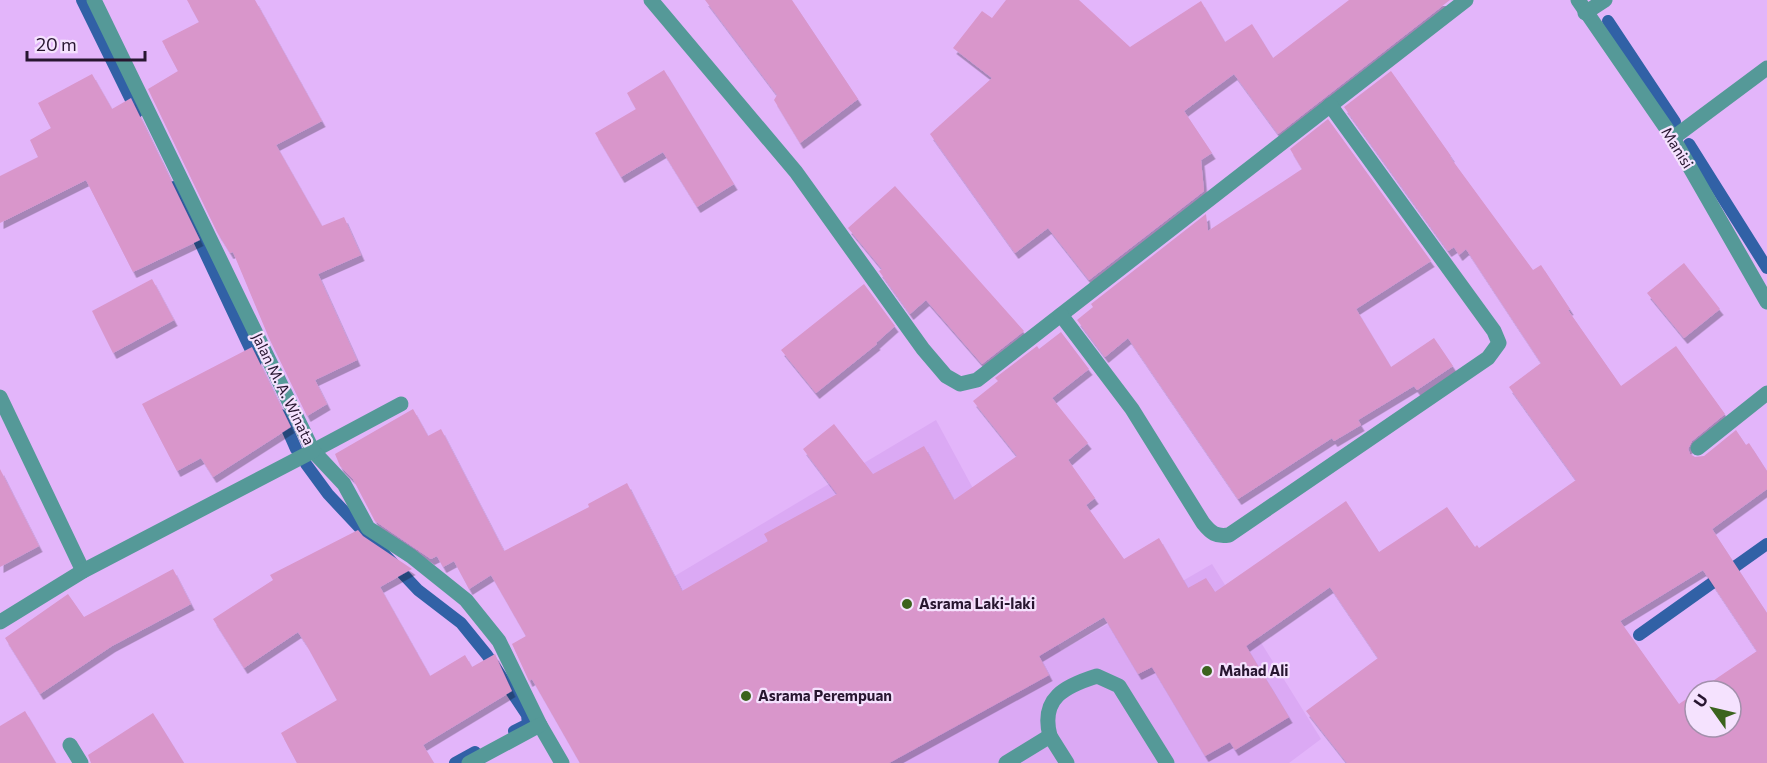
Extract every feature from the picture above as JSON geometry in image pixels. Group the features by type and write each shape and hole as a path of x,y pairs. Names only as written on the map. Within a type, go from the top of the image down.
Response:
{"street":[{"name":"Jalan M. A. Winata","path":"94,0 313,451 344,484 361,519 375,536 411,556 466,600 500,641 540,725 562,763"},
{"path":"651,0 796,172 923,349 946,376 960,384 977,380 1466,0"},
{"path":"1581,7 1605,0"},
{"name":"Manisi","path":"1581,7 1673,138 1767,302"},
{"path":"1673,138 1767,68"},
{"path":"1061,315 1132,409 1203,523 1210,532 1220,536 1229,535 1488,358 1499,343 1494,331 1330,105"},
{"path":"1698,448 1767,393"},
{"path":"0,397 83,571"},
{"path":"0,622 83,571 401,404"},
{"path":"1066,763 1050,736 1045,718 1054,699 1074,683 1097,676 1119,686 1167,763"},
{"path":"469,763 540,725"},
{"path":"1006,763 1050,736"},
{"path":"70,745 81,763"}],"shaded area":[{"path":"936,420 1061,651 1212,564 1321,739 1289,763 678,763 596,623"}],"building":[{"path":"187,0 255,0 322,121 276,145 322,226 344,217 361,255 318,274 357,360 315,380 327,404 307,416 269,338 233,252 230,253 217,232 148,89 178,71 162,41 199,22"},
{"path":"705,0 792,0 858,99 800,143 774,100 777,95"},
{"path":"1006,0 1079,0 1130,47 1201,1 1225,42 1252,24 1273,58 1349,0 1450,0 1278,134 1234,74 1184,111 1212,153 1201,160 1204,191 1089,280 1048,228 1015,253 930,134 992,78 953,48 982,11 992,18"},
{"path":"664,70 734,184 697,207 663,152 621,177 595,133 636,109 627,93"},
{"path":"1391,71 1450,157 1533,270 1541,265 1570,309 1568,310 1621,386 1676,346 1725,414 1692,441 1688,449 1690,454 1695,457 1704,456 1736,430 1746,445 1749,443 1767,471 1767,489 1712,529 1767,613 1767,763 1347,763 1306,711 1378,658 1330,587 1246,646 1289,717 1235,750 1230,742 1205,756 1152,667 1138,674 1104,617 1039,656 1049,675 889,763 580,763 532,679 529,681 512,644 526,636 491,575 469,589 454,561 443,567 437,556 431,559 375,521 353,479 340,466 335,454 413,409 428,436 441,429 504,551 589,507 588,504 627,483 682,591 768,541 764,534 837,494 803,449 834,424 873,474 924,446 954,500 1017,456 973,401 998,381 995,378 1037,346 1039,349 1061,332 1089,369 1052,398 1088,443 1068,460 1095,498 1086,505 1124,559 1159,538 1188,588 1206,578 1215,592 1346,501 1379,552 1447,507 1475,547 1477,545 1479,548 1576,480 1509,387 1541,363 1466,249 1459,255 1454,247 1448,251 1344,107","holes":["1703,570 1757,651 1716,679 1743,679 1743,739 1683,739 1683,701 1679,704 1620,621"]},
{"path":"92,74 112,109 131,98 200,240 133,272 86,180 0,223 0,176 38,157 30,140 51,128 38,103"},
{"path":"1328,119 1431,261 1356,309 1391,367 1434,338 1453,366 1417,390 1414,386 1358,420 1361,425 1334,441 1332,438 1238,499 1128,338 1105,357 1077,320 1093,307 1091,304 1206,214 1208,231 1302,169 1290,149"},
{"path":"895,186 1024,331 982,364 926,300 910,314 879,271 882,269 848,228"},
{"path":"1684,263 1720,309 1684,338 1647,293"},
{"path":"152,279 174,320 113,353 92,311"},
{"path":"864,284 895,326 877,344 816,393 781,350"},
{"path":"252,347 291,427 213,477 201,458 177,471 142,404"},
{"path":"0,469 39,546 0,567"},
{"path":"358,530 363,536 412,569 380,587 430,676 465,655 472,667 495,654 512,691 423,745 434,763 297,763 281,733 337,700 306,644 298,632 244,668 213,619 273,580 270,575"},
{"path":"173,569 191,604 112,646 40,694 5,638 68,594 84,617"},
{"path":"25,711 56,763 0,763 0,726"},
{"path":"153,713 184,763 91,763 88,755"}],"waterway":[{"path":"82,0 137,112"},
{"path":"1608,21 1675,122"},
{"path":"1689,144 1767,268"},
{"path":"174,187 256,361"},
{"path":"281,415 296,449"},
{"path":"306,464 328,494 418,590 461,623 487,655 527,715 528,724 514,731"},
{"path":"1639,635 1767,544"},
{"path":"455,763 475,752"}],"place":[{"name":"Asrama Laki-laki","path":"907,604"},
{"name":"Mahad Ali","path":"1207,671"},
{"name":"Asrama Perempuan","path":"746,696"}]}
